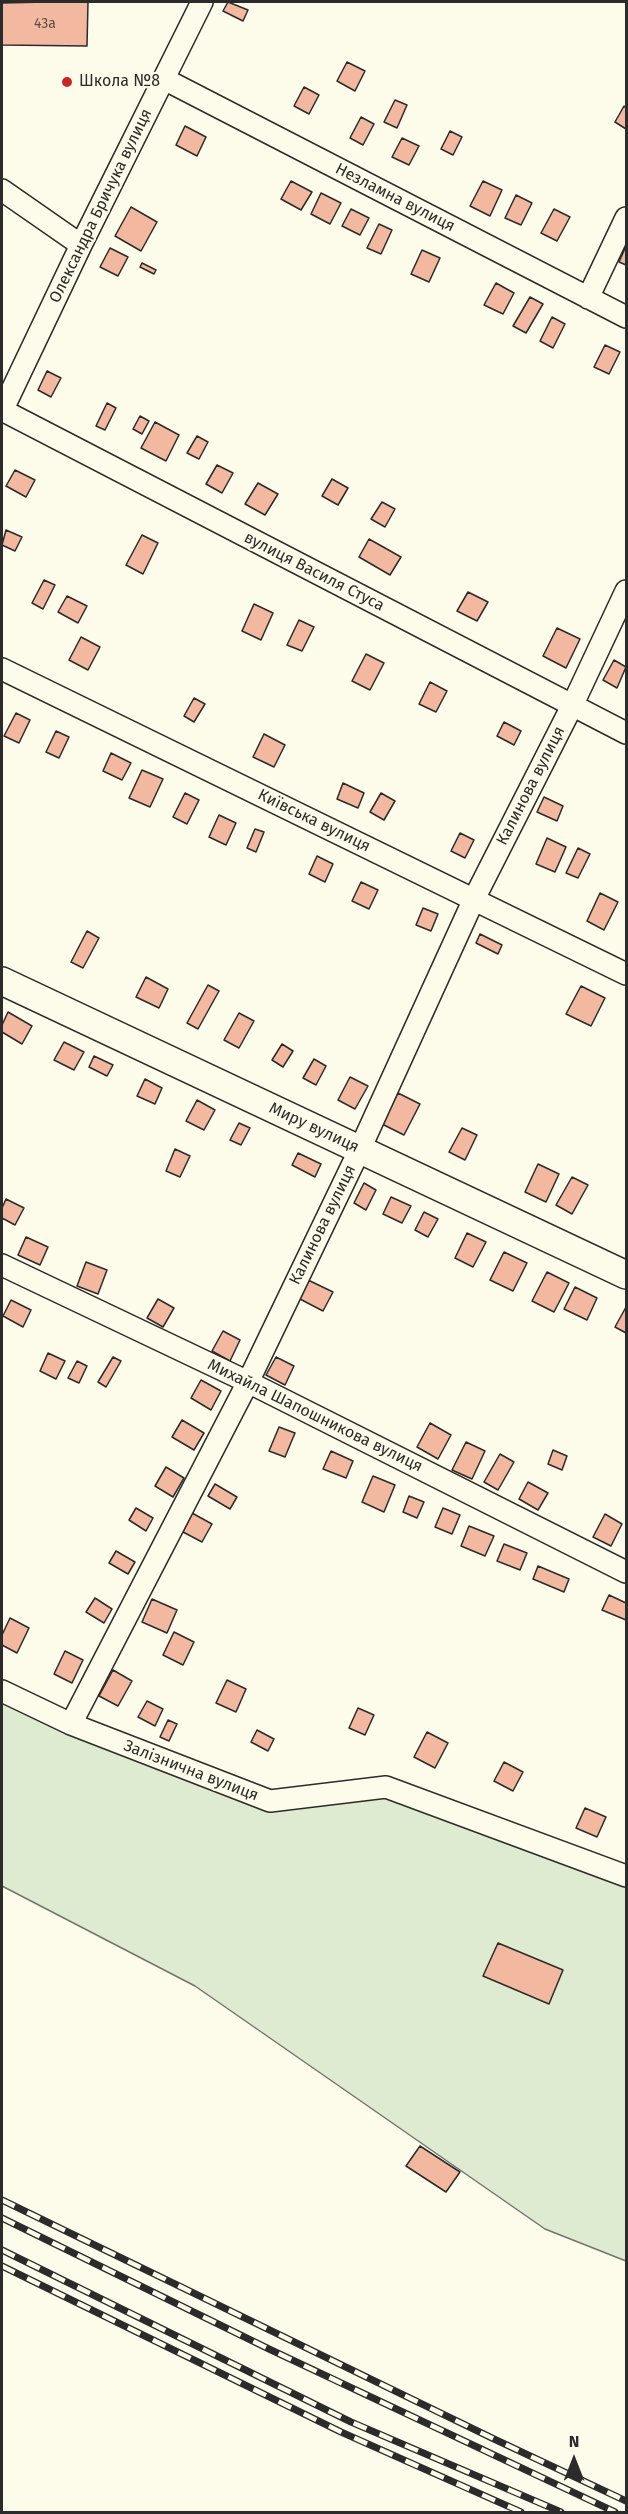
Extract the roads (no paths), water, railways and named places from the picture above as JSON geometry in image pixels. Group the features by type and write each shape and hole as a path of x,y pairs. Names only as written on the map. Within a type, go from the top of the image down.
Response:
{"main road":[{"name":"Миру вулиця","path":"2,981 627,1275"}],"street":[{"name":"Олександра Бричука вулиця","path":"2,411 81,245 202,2"},
{"name":"Незламна вулиця","path":"164,79 627,317"},
{"path":"2,190 81,245"},
{"path":"588,298 627,218"},
{"name":"вулиця Василя Стуса","path":"2,411 627,733"},
{"name":"Калинова вулиця","path":"71,1724 248,1382 360,1149 474,899 572,706 627,591"},
{"name":"Київська вулиця","path":"2,669 627,974"},
{"name":"Михайла Шапошникова вулиця","path":"2,1264 248,1382 627,1572"},
{"name":"Залізнична вулиця","path":"2,1691 71,1724 270,1801 386,1787 627,1876"}],"railway":[{"path":"2,2200 626,2501"},
{"path":"2,2218 269,2349 615,2512"},
{"path":"2,2250 351,2422 561,2512"},
{"path":"2,2266 341,2432 521,2512"}],"place":[{"name":"Школа №8","path":"67,82"}]}
